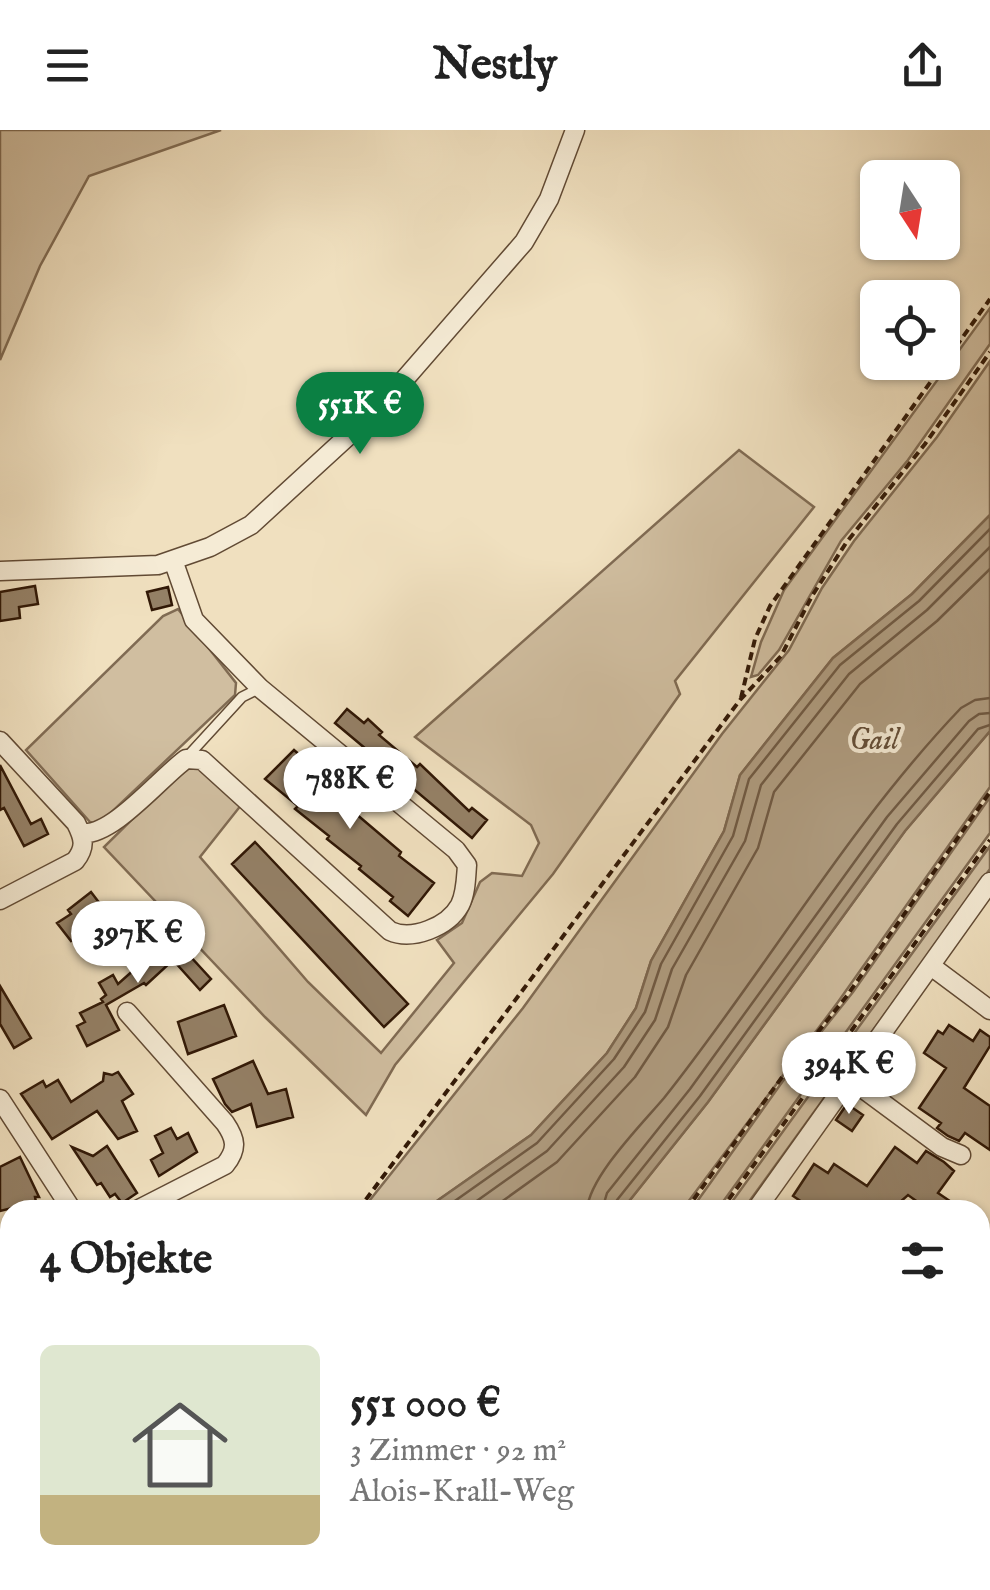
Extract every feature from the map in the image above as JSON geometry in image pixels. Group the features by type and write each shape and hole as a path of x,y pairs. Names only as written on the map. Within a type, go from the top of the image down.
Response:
{"street":[{"path":"0,571 158,565 210,547 251,524 383,404 524,242 549,198 575,130"},
{"path":"82,836 116,822 186,758 202,760 390,931 402,936 444,922 459,907 467,865 456,850 260,688 194,620 173,560"},
{"path":"0,742 76,824 83,850 75,861 0,900"},
{"path":"763,1200 987,892"},
{"path":"932,966 990,1010"},
{"path":"127,1012 234,1138 234,1154 225,1165 157,1200"},
{"path":"850,1079 942,1147 961,1155"},
{"path":"0,1099 66,1200"}],"lane":[{"path":"186,758 242,697 260,688"}],"path":[{"path":"740,700 755,638 770,606 990,299"},
{"path":"365,1200 740,700 781,656 812,596 846,543 925,444 990,352"},
{"path":"693,1200 785,1073 846,997 990,792"},
{"path":"728,1200 990,840"}],"shaded area":[{"path":"0,130 221,130 89,176 40,266 0,360"},
{"path":"990,308 990,344 908,460 841,541 779,650 758,675 751,677 761,642 784,590 937,380 960,380 960,349"},
{"path":"990,361 990,515 912,594 833,658 740,775 724,831 651,961 636,1008 607,1053 531,1135 438,1200 370,1200 523,1008 722,734 789,650 822,588 854,541 937,437"},
{"path":"739,450 814,507 675,681 680,694 553,874 395,1065 366,1115 265,1017 104,847 183,769 192,764 203,768 242,804 200,857 308,982 381,1053 454,963 437,940 462,923 480,882 492,873 522,876 539,843 531,825 415,737"},
{"path":"178,609 236,683 235,695 98,825 90,822 26,750 163,616"},
{"path":"990,731 990,787 838,1002 690,1200 630,1200 708,1102 905,831"},
{"path":"990,797 990,833 754,1159 724,1200 698,1200 790,1071 853,992"},
{"path":"990,846 990,869 750,1200 733,1200"}],"water":[{"name":"Gail","path":"990,515 990,731 905,831 708,1102 630,1200 438,1200 531,1135 607,1053 636,1008 651,961 724,831 740,775 833,658 912,594"}],"building":[{"path":"35,586 38,604 19,607 20,618 0,621 0,592"},
{"path":"168,587 172,605 152,610 147,592"},
{"path":"347,709 364,723 368,719 382,732 379,735 417,767 420,764 469,811 472,808 487,820 472,838 335,723"},
{"path":"294,750 340,790 335,796 434,883 408,916 390,901 393,897 359,869 361,866 265,779"},
{"path":"0,765 31,824 41,819 48,834 24,846 4,808 0,810"},
{"path":"255,842 408,1004 384,1027 232,864"},
{"path":"91,892 107,913 71,941 57,923"},
{"path":"168,932 211,979 200,990 173,960 146,985 106,1005 119,1030 87,1046 77,1026 85,1022 80,1013 103,1002 101,999 106,995 99,983 113,975 118,984 155,951 152,947"},
{"path":"0,986 31,1038 14,1048 0,1024"},
{"path":"224,1005 236,1036 188,1054 178,1022"},
{"path":"949,1025 973,1041 980,1030 990,1037 990,1046 964,1088 990,1106 990,1150 965,1133 959,1141 948,1136 937,1128 941,1123 919,1108 946,1068 924,1053 938,1031 943,1034"},
{"path":"253,1061 268,1094 286,1089 293,1117 257,1127 251,1104 232,1112 225,1104 213,1079"},
{"path":"118,1072 133,1094 122,1101 137,1131 118,1139 97,1111 52,1139 21,1094 43,1081 46,1087 58,1080 71,1102 103,1081 104,1073"},
{"path":"847,1104 863,1115 852,1131 836,1120"},
{"path":"171,1128 177,1139 188,1133 197,1152 159,1176 151,1160 163,1153 155,1136"},
{"path":"107,1146 137,1193 126,1200 120,1200 115,1194 110,1197 101,1183 97,1185 72,1147 93,1156"},
{"path":"895,1147 917,1163 926,1151 954,1171 938,1193 948,1200 915,1200 908,1195 902,1200 799,1200 793,1196 814,1164 828,1173 834,1164 867,1186"},
{"path":"20,1157 39,1197 0,1200 0,1167"}]}
